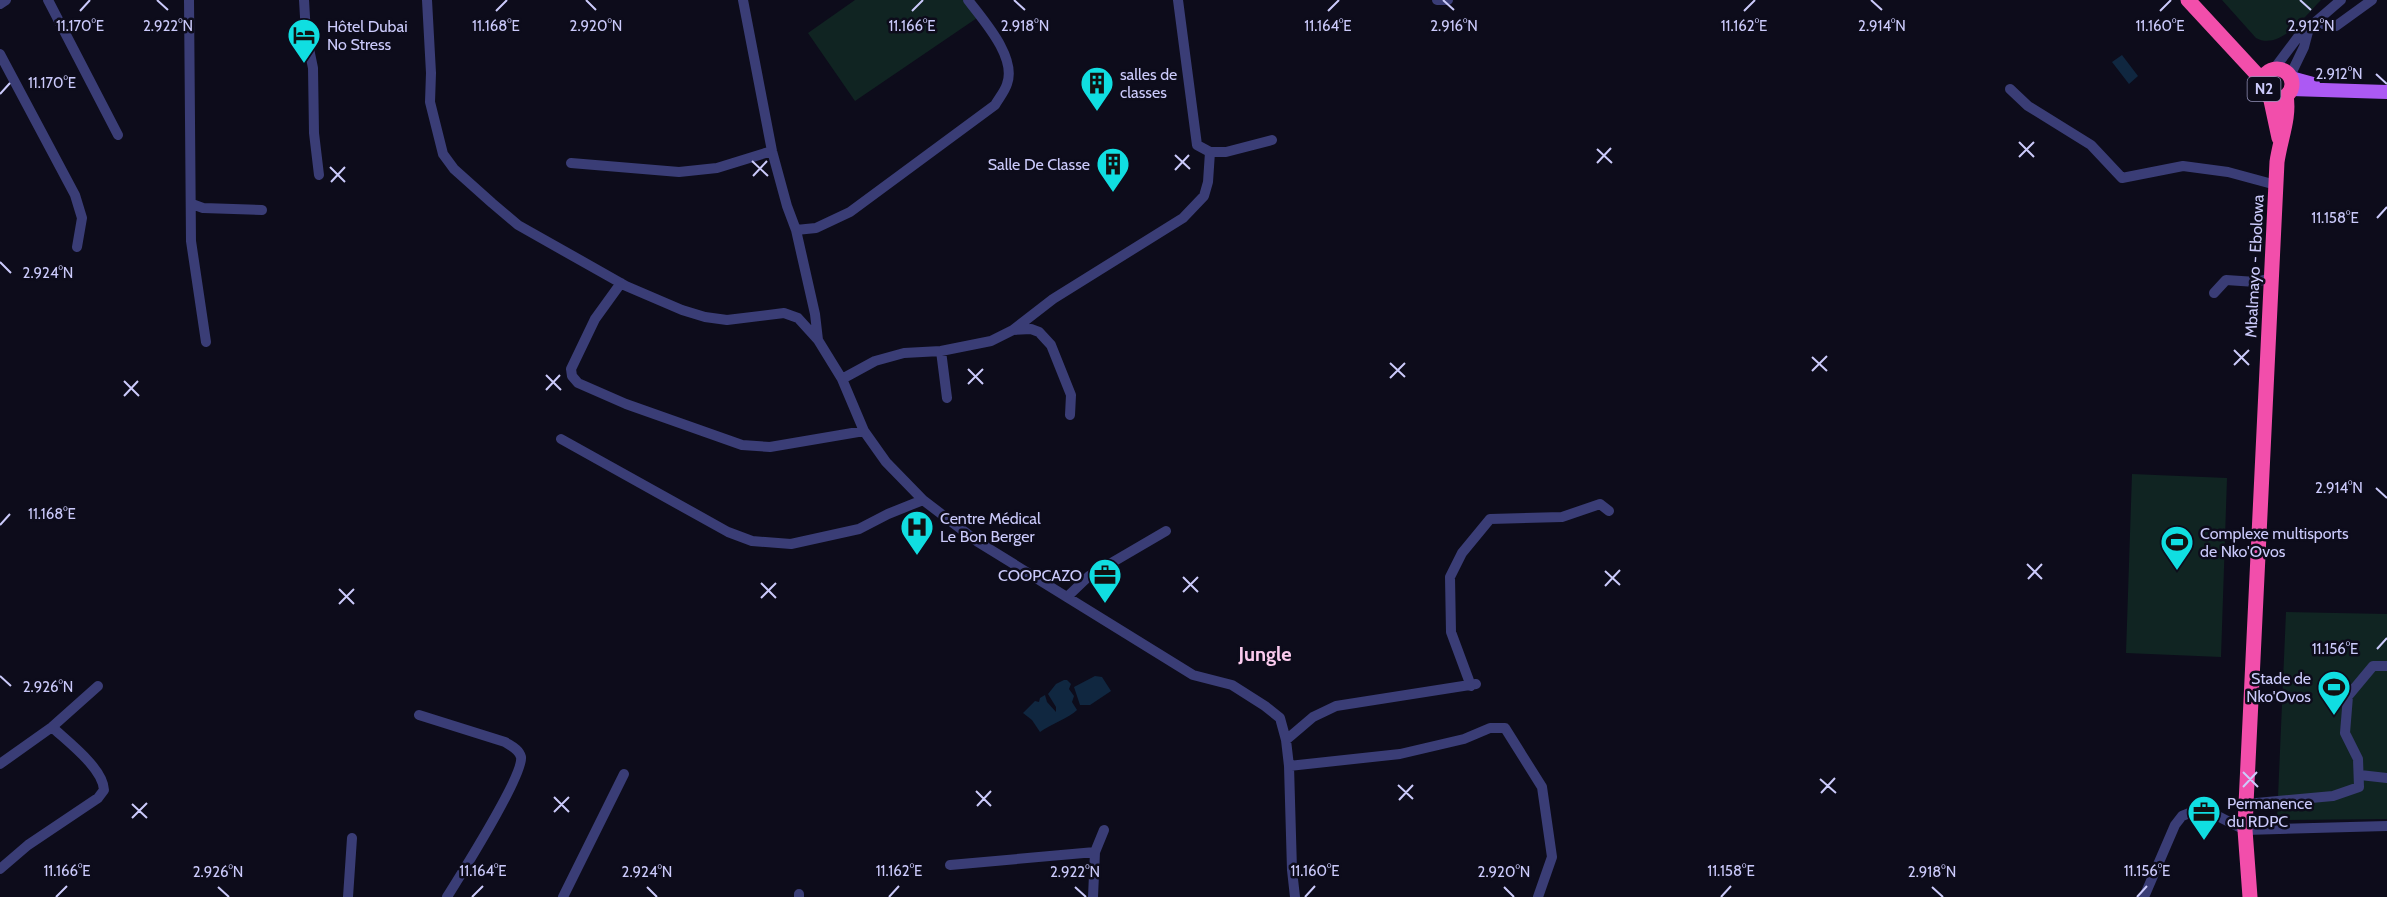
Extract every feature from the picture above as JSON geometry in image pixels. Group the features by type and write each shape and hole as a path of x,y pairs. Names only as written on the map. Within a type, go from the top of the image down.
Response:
{"highway":[{"name":"N2","path":"2188,0 2228,46 2262,65 2269,74 2284,70 2286,87"},
{"name":"Mbalmayo - Ebolowa","path":"2250,897 2245,830 2246,804 2276,185 2286,87 2265,92 2269,74"}],"main road":[{"path":"2286,87 2387,92"}],"street":[{"path":"0,4 6,0"},
{"path":"48,0 118,135"},
{"path":"189,0 191,241 206,342"},
{"path":"304,0 306,34 313,68 314,133 319,175"},
{"path":"427,0 431,73 430,102 443,154 454,169 518,225 621,283 682,310 705,317 727,320 784,313 792,315 818,340 842,379 864,431 886,462 923,500 978,542 1193,675 1232,685 1280,718 1286,740 1289,766 1295,897"},
{"path":"742,0 772,151 796,230 815,314 818,340"},
{"path":"796,230 816,228 850,212 995,105 1008,83 1007,64 997,39 968,0"},
{"path":"1178,0 1197,145 1210,152 1226,152 1272,140"},
{"path":"1437,0 1448,0"},
{"path":"2269,74 2289,47 2341,0"},
{"path":"2314,24 2336,26 2372,0"},
{"path":"2286,87 2314,24"},
{"path":"0,54 75,195 81,218 77,247"},
{"path":"2010,89 2028,106 2091,145 2122,178 2183,166 2228,172 2276,185"},
{"path":"571,164 679,172 717,168 772,151"},
{"path":"842,379 874,361 904,353 941,351 991,341 1013,330 1053,299 1183,218 1204,196 1208,183 1210,152"},
{"path":"192,204 203,208 262,210"},
{"path":"2214,293 2226,280 2256,282 2271,278"},
{"path":"621,283 595,319 571,369 572,376 578,383 626,404 742,445 770,447 864,431"},
{"path":"1013,330 1031,329 1039,332 1051,345 1071,395 1070,415"},
{"path":"941,351 947,398"},
{"path":"561,439 728,532 752,541 791,544 859,529 923,500"},
{"path":"1286,740 1313,717 1336,706 1474,685 1451,632 1450,578 1462,553 1490,519 1562,517 1600,504 1609,511"},
{"path":"1067,597 1089,576 1166,531"},
{"path":"2246,804 2333,796 2359,787 2358,759 2345,733 2348,696 2373,666 2387,666"},
{"path":"0,764 52,727 98,686"},
{"path":"419,715 504,742 517,749 521,755 521,763 509,790 447,897"},
{"path":"0,869 28,845 99,798 104,790 104,781 87,759 52,727"},
{"path":"1289,766 1400,754 1464,739 1490,728 1505,728 1542,787 1552,857 1538,897"},
{"path":"563,897 624,774"},
{"path":"2360,775 2387,778"},
{"path":"2144,897 2175,825 2182,816 2202,808 2245,830 2387,826"},
{"path":"1093,897 1095,852 1104,830"},
{"path":"348,897 352,838"},
{"path":"950,865 1095,852"}],"green space":[{"path":"855,0 965,0 977,18 855,101 808,33"},
{"path":"2222,0 2321,0 2292,30 2274,40 2265,41 2256,38"},
{"name":"Complexe multisports de Nko'Ovos","path":"2132,474 2227,478 2221,657 2126,653"},
{"name":"Stade de Nko'Ovos","path":"2286,612 2387,614 2387,819 2277,820"}],"water":[{"path":"2122,55 2138,76 2129,84 2112,62"},
{"path":"1095,676 1102,677 1111,691 1090,705 1080,705 1074,687"},
{"path":"1064,680 1071,684 1069,689 1074,696 1072,702 1077,710 1040,732 1032,720 1023,713 1045,695 1047,702 1056,712 1056,707 1048,694 1056,684"}],"place":[{"name":"Hôtel Dubai No Stress","path":"304,64"},
{"name":"salles de classes","path":"1097,112"},
{"name":"Salle De Classe","path":"1113,193"},
{"name":"Centre Médical Le Bon Berger","path":"917,556"},
{"name":"Complexe multisports de Nko'Ovos","path":"2177,571"},
{"name":"COOPCAZO","path":"1105,604"},
{"name":"Stade de Nko'Ovos","path":"2334,716"},
{"name":"Permanence du RDPC","path":"2204,841"}],"district":[{"name":"Jungle","path":"1265,654"}]}
